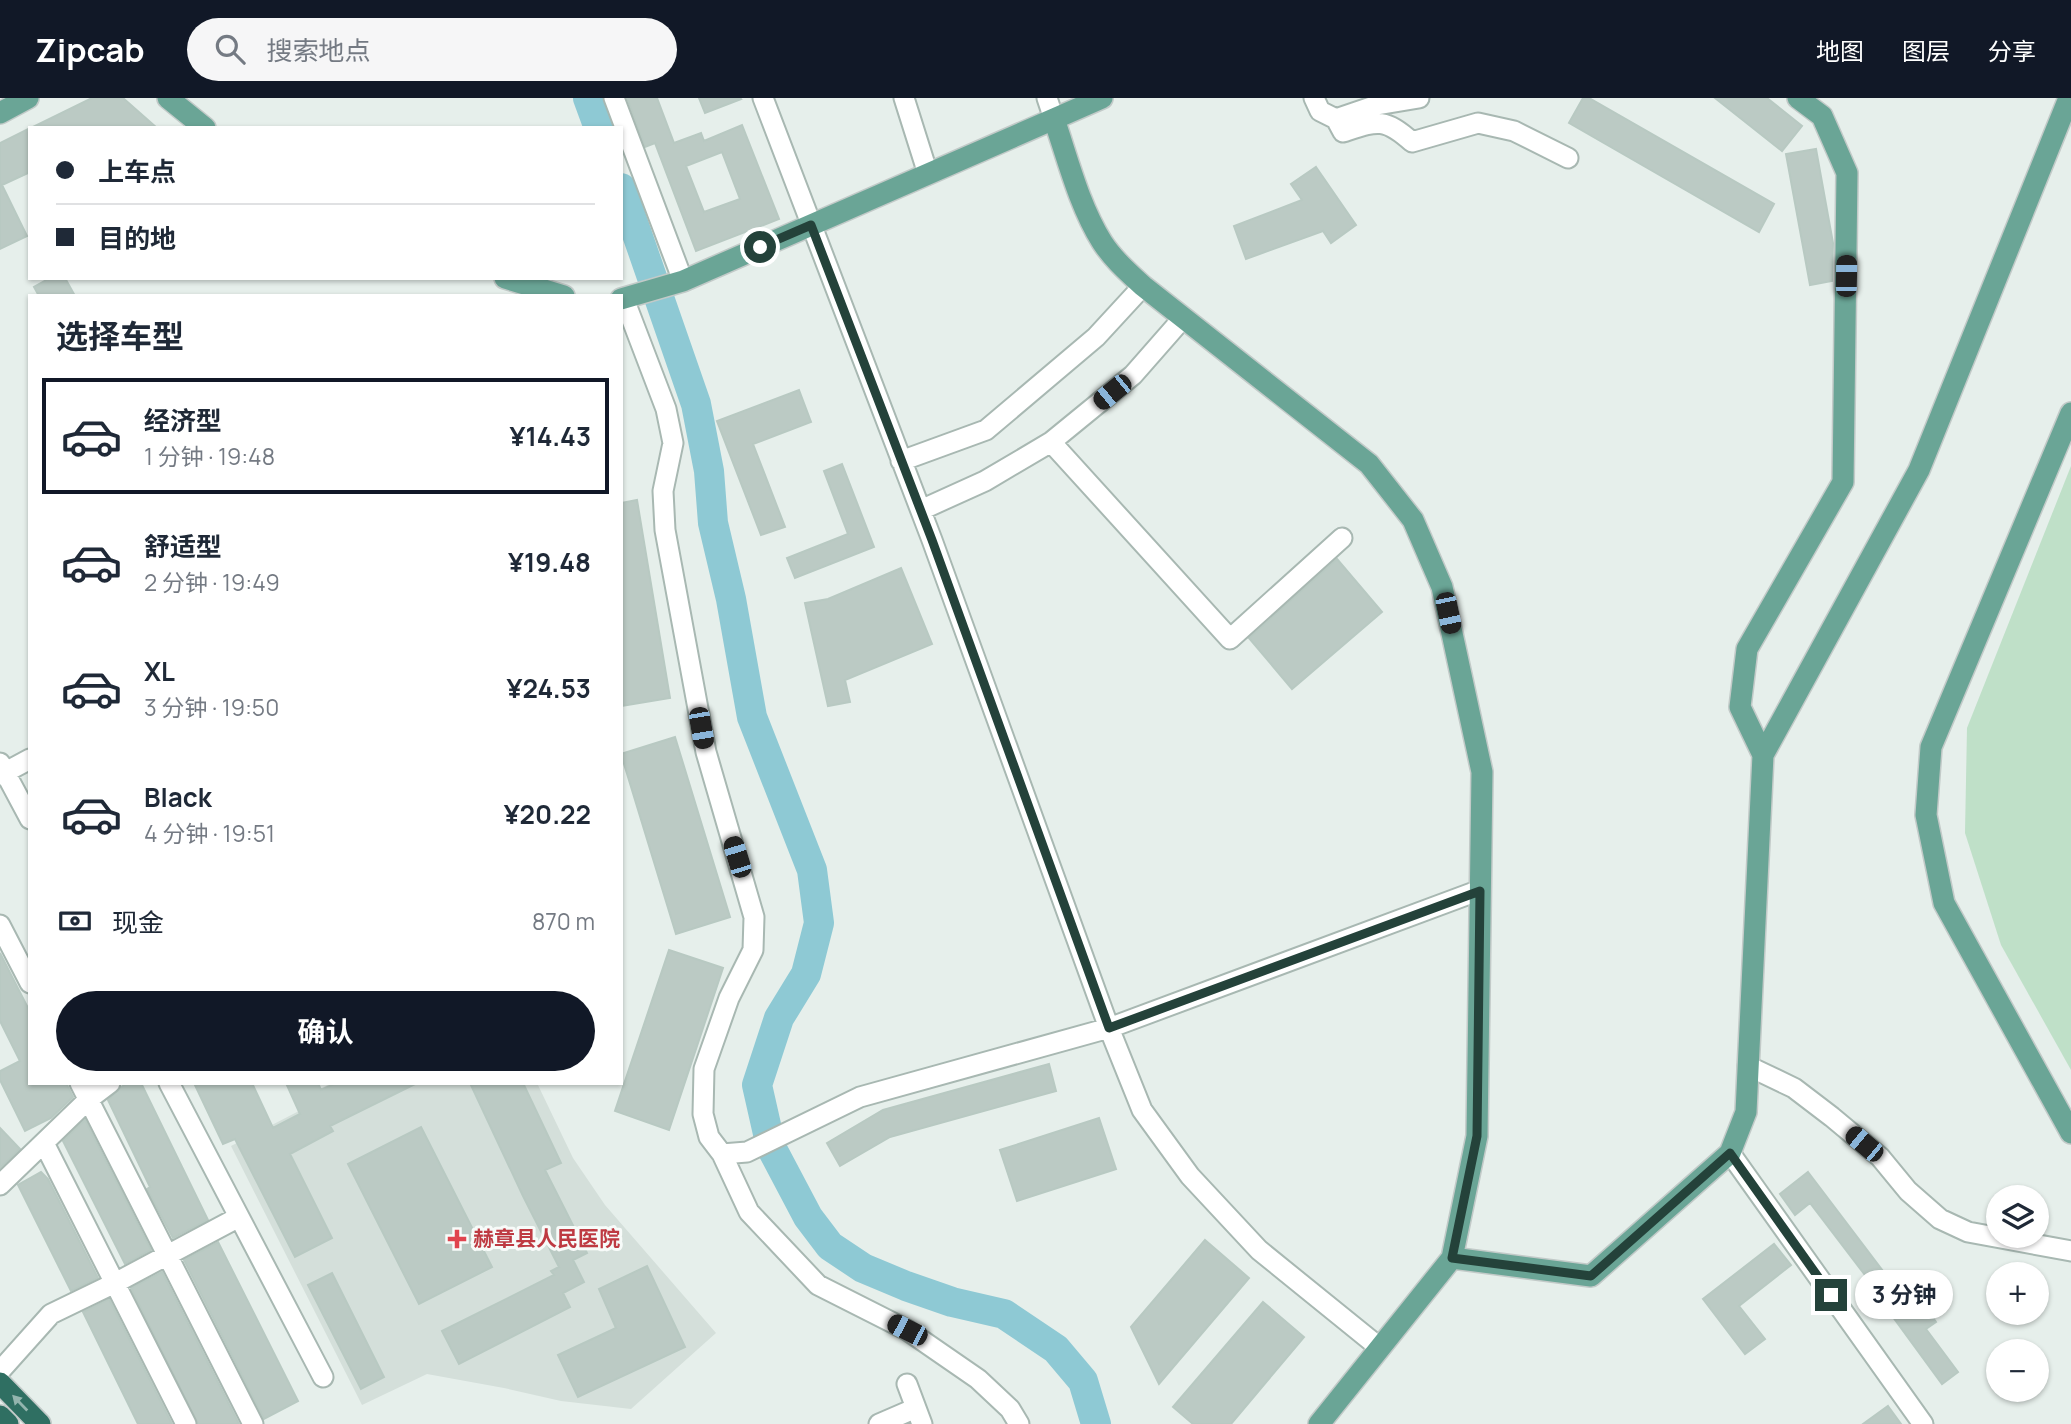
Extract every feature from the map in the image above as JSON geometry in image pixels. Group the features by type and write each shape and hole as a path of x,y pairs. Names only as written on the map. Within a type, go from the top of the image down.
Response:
{"highway":[{"path":"0,1382 40,1424"},
{"path":"0,1416 8,1424"}],"main road":[{"path":"0,113 28,98"},
{"path":"168,98 203,126"},
{"path":"630,297 678,283 1102,98"},
{"path":"1763,755 1740,707 1747,649 1843,482 1847,173 1822,116 1798,98"},
{"path":"1452,1258 1591,1276 1730,1153 1746,1112 1763,755 1919,470 2069,98"},
{"path":"1054,119 1087,215 1116,261 1182,318 1369,464 1413,520 1442,587 1482,772 1477,1136 1452,1258 1319,1424"},
{"path":"512,280 557,294"},
{"path":"2071,413 1931,747 1927,815 1944,903 2071,1133"}],"street":[{"path":"614,98 678,283"},
{"path":"763,98 921,510 1109,1028 1142,1110 1190,1176 1259,1250 1380,1348"},
{"path":"904,98 928,174"},
{"path":"1047,98 1054,119"},
{"path":"1314,98 1320,111 1336,119 1343,132 1373,122 1397,129 1412,142 1478,122 1514,131 1568,158"},
{"path":"1336,119 1377,104 1419,98"},
{"path":"901,461 986,430 1096,337 1143,286"},
{"path":"630,297 666,409 673,443 663,491 665,530 706,752 754,917 753,950 729,998 704,1069 703,1114 709,1137 722,1154 749,1212 818,1284 907,1330 978,1379 1010,1409 1019,1424"},
{"path":"921,510 985,481 1051,442 1133,375 1182,318"},
{"path":"1051,442 1230,639 1342,538"},
{"path":"28,760 2,770 28,816"},
{"path":"722,1154 747,1152 860,1097 1109,1028 1480,891"},
{"path":"0,925 28,979"},
{"path":"1748,1066 1794,1087 1832,1117 1880,1157 1908,1191 1940,1219 1968,1232 2071,1251"},
{"path":"0,1185 44,1143 85,1091 104,1085"},
{"path":"170,1085 323,1377"},
{"path":"85,1091 253,1424"},
{"path":"44,1143 186,1424"},
{"path":"1730,1153 1923,1424"},
{"path":"0,1371 51,1314 239,1217"},
{"path":"879,1424 919,1416 907,1384"}],"shaded area":[{"name":"赫章县人民医院","path":"328,1085 538,1085 573,1158 605,1205 716,1333 631,1409 561,1401 427,1374 362,1405 231,1146 324,1098 319,1089"}],"green space":[{"path":"2071,466 2071,1070 2001,945 1965,833 1967,728"}],"building":[{"path":"92,98 123,98 155,126 35,126"},
{"path":"627,98 657,98 674,143 701,133 704,141 742,125 779,219 696,251 655,143 645,147","holes":["722,152 740,199 704,212 686,166"]},
{"path":"699,98 740,98 741,99 705,113"},
{"path":"1583,98 1589,98 1774,204 1759,232 1569,123"},
{"path":"1715,98 1767,98 1802,126 1782,151"},
{"path":"28,129 28,173 2,185 27,236 0,249 0,143"},
{"path":"1816,149 1833,243 1832,281 1810,285 1786,154"},
{"path":"1316,167 1356,225 1331,243 1323,231 1246,259 1234,226 1302,200 1291,184"},
{"path":"46,280 66,280 74,294 38,294 34,287"},
{"path":"799,390 811,422 753,444 785,527 761,535 717,421"},
{"path":"842,464 874,547 795,578 787,558 848,534 824,471"},
{"path":"637,500 670,698 623,706 623,503"},
{"path":"1337,559 1382,612 1292,689 1249,638"},
{"path":"901,568 932,644 845,680 850,702 828,706 805,603 828,599"},
{"path":"675,737 730,917 676,934 623,753"},
{"path":"669,950 723,968 669,1130 615,1111"},
{"path":"0,953 28,1008 28,1085 67,1085 73,1097 51,1118 25,1131 0,1080 0,1071 20,1061 0,1021"},
{"path":"1049,1064 1056,1091 890,1137 840,1166 827,1143 883,1110"},
{"path":"124,1085 142,1085 208,1220 173,1238 147,1189 150,1187 108,1100"},
{"path":"195,1085 253,1085 273,1128 300,1114 287,1085 319,1085 321,1090 332,1085 413,1085 330,1126 333,1131 290,1154 332,1238 295,1257 235,1139 223,1144"},
{"path":"471,1085 524,1085 561,1163 545,1170 587,1253 573,1260 584,1282 563,1293 570,1307 459,1364 442,1331 554,1275 551,1271 559,1267"},
{"path":"1099,1118 1116,1169 1017,1201 1000,1150"},
{"path":"85,1120 151,1250 125,1264 63,1141"},
{"path":"421,1127 492,1267 419,1304 348,1164"},
{"path":"0,1128 20,1149 0,1168"},
{"path":"41,1172 48,1179 98,1278 71,1291 18,1185"},
{"path":"1808,1172 1914,1312 1924,1305 1936,1322 1926,1329 1958,1372 1942,1384 1810,1203 1795,1215 1780,1194"},
{"path":"1205,1240 1249,1278 1159,1384 1131,1327"},
{"path":"218,1242 298,1401 264,1419 184,1260"},
{"path":"1774,1244 1791,1265 1739,1306 1765,1339 1745,1354 1703,1299"},
{"path":"647,1266 685,1347 578,1397 558,1355 616,1328 599,1289"},
{"path":"162,1272 239,1424 198,1424 131,1288"},
{"path":"332,1273 384,1377 361,1389 308,1285"},
{"path":"109,1299 172,1424 138,1424 83,1312"},
{"path":"1263,1302 1304,1337 1231,1424 1193,1424 1173,1407"},
{"path":"1888,1406 1901,1424 1863,1424"}],"waterway":[{"path":"588,98 598,126"},
{"path":"623,194 696,404 709,471 713,523 731,599 752,717 812,870 819,923 806,974 779,1018 757,1085 771,1147 808,1217 830,1246 863,1268 906,1286 952,1302 1004,1314 1056,1349 1083,1381 1096,1424"}],"place":[{"name":"赫章县人民医院","path":"457,1239"}],"route":[{"path":"760,247 811,225 932,540 1109,1028 1480,891 1477,1136 1452,1258 1591,1276 1730,1153 1831,1295"}]}
